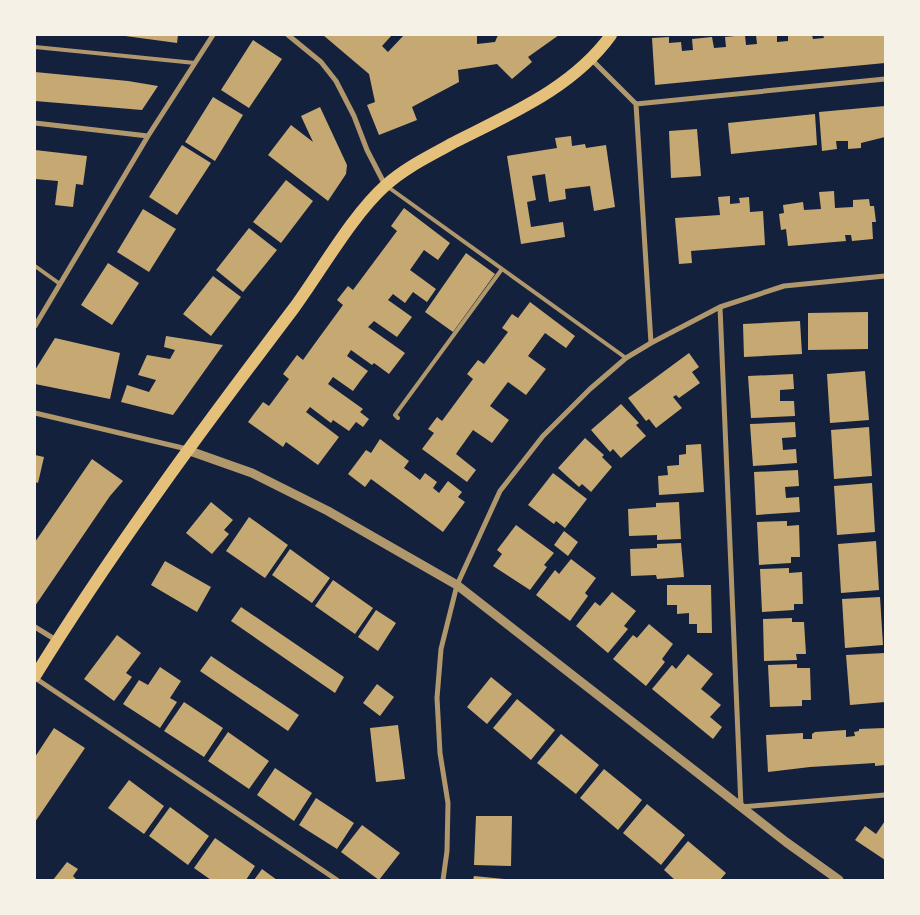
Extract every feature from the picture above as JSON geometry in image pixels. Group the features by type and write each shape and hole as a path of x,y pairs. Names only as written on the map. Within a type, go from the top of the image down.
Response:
{"main road":[{"path":"35,677 153,496 303,296 361,214 385,185 417,162 562,84 592,60 611,35"}],"street":[{"path":"35,326 148,136 213,35"},
{"path":"288,35 321,62 336,81 385,185"},
{"path":"592,60 636,104 651,342"},
{"path":"636,104 885,79"},
{"path":"35,123 148,136"},
{"path":"443,880 447,851 448,803 440,753 437,698 441,649 456,585 500,491 543,436 590,389 626,358 651,342 720,307 784,286 885,276"},
{"path":"720,307 741,807"},
{"path":"35,413 187,450 252,473 328,511 456,585 741,807 839,880"},
{"path":"35,627 57,641"},
{"path":"35,677 337,880"},
{"path":"741,807 885,795"}],"lane":[{"path":"35,47 195,63"},
{"path":"385,185 626,358"},
{"path":"35,266 60,284"},
{"path":"398,418 395,415 502,270"}],"building":[{"path":"118,35 178,35 177,43"},
{"path":"323,35 392,35 382,46 388,52 404,35 477,35 477,44 495,42 498,35 559,35 528,57 532,62 512,79 497,64 458,70 459,82 412,107 417,120 379,135 367,105 375,102 369,74"},
{"path":"745,35 746,45 757,44 756,35 777,35 777,42 788,41 788,35 812,35 813,39 824,38 823,35 885,35 885,63 655,85 652,38 669,37 669,43 681,42 682,51 693,50 692,39 712,37 714,48 726,47 725,37"},
{"path":"253,40 282,59 249,108 221,90"},
{"path":"35,72 128,81 158,86 142,110 35,101"},
{"path":"213,97 243,115 215,161 185,142"},
{"path":"885,106 885,137 861,143 861,148 848,149 848,141 836,141 837,149 822,151 819,112"},
{"path":"320,107 347,165 346,174 328,201 268,155 291,125 313,142 301,116"},
{"path":"815,114 817,145 731,154 728,123"},
{"path":"697,129 701,176 671,178 669,131"},
{"path":"571,136 572,146 585,144 586,148 606,145 615,207 594,211 590,186 565,189 566,199 549,202 545,174 532,176 536,200 527,202 531,227 563,222 565,237 521,244 507,156 557,148 555,138"},
{"path":"182,145 211,163 177,215 149,197"},
{"path":"35,150 87,156 83,185 76,184 73,207 55,205 58,181 35,179"},
{"path":"286,180 313,201 281,243 253,222"},
{"path":"834,191 835,208 853,207 853,200 869,199 870,206 874,206 876,222 872,222 873,239 852,241 851,235 845,235 846,241 788,246 786,229 781,230 779,214 784,213 783,205 803,202 804,210 821,209 819,192"},
{"path":"730,196 730,204 740,203 739,198 749,197 750,212 763,211 765,245 691,251 692,263 679,264 675,218 720,215 718,197"},
{"path":"404,208 450,243 438,260 424,250 410,270 436,289 427,302 413,292 405,303 393,294 388,300 412,317 397,337 374,321 368,327 405,353 389,374 351,350 347,356 368,371 353,391 333,377 328,384 363,409 360,412 369,419 363,427 356,422 349,431 333,420 331,423 310,407 306,412 339,437 318,465 286,442 283,447 248,422 263,402 269,406 289,379 283,374 297,355 303,360 343,305 337,300 348,286 353,290 397,231 391,226"},
{"path":"143,209 176,229 149,272 117,252"},
{"path":"249,228 277,250 243,292 216,270"},
{"path":"466,253 495,274 453,332 425,312"},
{"path":"108,263 139,283 112,325 81,305"},
{"path":"213,276 241,297 211,336 183,314"},
{"path":"530,302 575,336 566,348 545,333 528,356 546,369 526,395 508,382 490,406 509,420 492,443 473,430 458,451 456,454 476,470 467,482 422,449 434,433 428,429 437,417 442,421 473,379 467,374 478,360 484,364 508,332 502,328 512,314 518,318"},
{"path":"868,312 868,349 808,350 808,313"},
{"path":"800,321 802,354 744,357 743,324"},
{"path":"166,336 223,345 173,415 121,402 127,385 149,392 156,380 138,375 147,355 170,359 175,350 164,347"},
{"path":"55,338 120,353 110,399 35,384 35,370"},
{"path":"689,353 699,367 692,372 700,383 679,398 676,395 673,397 682,408 656,428 649,419 646,421 628,398"},
{"path":"865,371 869,420 830,423 827,374"},
{"path":"793,374 794,389 780,390 780,401 794,401 795,416 751,418 748,376"},
{"path":"621,404 639,423 636,425 646,436 621,458 613,449 610,452 591,430"},
{"path":"795,422 796,437 782,438 783,450 796,449 797,463 753,466 750,424"},
{"path":"869,427 872,476 834,479 831,430"},
{"path":"585,438 604,455 602,457 612,467 591,492 582,484 579,487 558,468"},
{"path":"380,439 409,461 404,468 420,480 425,473 437,482 433,488 439,493 448,481 462,492 458,497 465,502 443,532 371,479 365,487 348,474 366,450 371,453"},
{"path":"701,444 704,492 659,495 658,476 668,475 667,466 679,465 679,455 686,454 686,445"},
{"path":"35,455 44,457 38,483 35,482"},
{"path":"92,459 123,481 110,496 35,606 35,542"},
{"path":"798,470 799,486 785,487 786,498 799,497 800,512 756,515 754,472"},
{"path":"553,473 587,499 565,528 556,521 554,524 528,505"},
{"path":"872,483 875,532 837,535 834,486"},
{"path":"211,502 233,520 224,530 229,534 212,554 186,533"},
{"path":"679,502 681,539 657,540 657,535 629,536 628,509 656,507 656,503"},
{"path":"249,517 288,545 265,578 226,551"},
{"path":"787,521 787,526 799,525 800,557 791,557 791,563 759,565 757,522"},
{"path":"516,525 554,553 544,565 547,567 530,590 493,566 502,554 497,550"},
{"path":"564,531 578,542 568,556 554,545"},
{"path":"876,541 879,590 841,593 838,544"},
{"path":"681,543 684,577 657,579 656,575 631,576 630,549 657,548 657,544"},
{"path":"290,549 330,578 312,603 272,575"},
{"path":"571,559 596,578 585,593 588,596 570,621 536,595 555,570 559,574"},
{"path":"165,561 211,587 197,612 151,585"},
{"path":"789,568 789,573 802,572 803,604 794,604 794,610 762,612 760,569"},
{"path":"333,580 373,608 355,634 315,606"},
{"path":"667,585 711,585 712,633 697,633 697,624 689,624 689,613 677,614 677,605 667,605"},
{"path":"612,592 636,611 624,626 628,629 608,653 576,626 595,602 600,606"},
{"path":"880,597 883,645 845,648 842,599"},
{"path":"241,607 344,677 335,693 231,621"},
{"path":"376,610 396,623 378,651 358,637"},
{"path":"792,618 792,622 804,622 806,654 796,654 797,660 764,661 763,619"},
{"path":"649,624 673,644 662,659 665,662 646,686 613,659 633,635 637,638"},
{"path":"117,635 141,653 126,673 132,677 114,701 84,679"},
{"path":"885,653 885,702 850,705 846,655"},
{"path":"688,654 713,674 701,689 721,705 710,717 722,727 713,739 652,689 672,665 676,669"},
{"path":"211,656 299,715 288,731 200,671"},
{"path":"797,664 797,668 810,668 811,700 802,700 802,706 770,707 768,665"},
{"path":"160,667 181,681 170,698 177,702 160,728 123,704 139,680 148,685"},
{"path":"491,677 512,694 487,724 467,707"},
{"path":"377,684 394,697 380,716 363,703"},
{"path":"517,699 555,730 531,760 493,728"},
{"path":"184,702 223,728 204,757 164,731"},
{"path":"398,725 405,779 376,782 370,728"},
{"path":"54,728 85,748 35,822 35,757"},
{"path":"885,728 885,765 875,766 875,763 768,772 766,735 803,733 803,739 812,739 812,734 815,732 846,730 846,737 855,736 854,732 859,731 859,729"},
{"path":"228,732 269,761 249,789 208,761"},
{"path":"561,734 599,765 576,794 537,763"},
{"path":"275,768 312,793 294,821 257,795"},
{"path":"604,769 642,800 618,830 580,798"},
{"path":"129,780 164,806 144,834 108,808"},
{"path":"316,798 354,823 337,849 299,825"},
{"path":"647,804 685,835 661,865 623,833"},
{"path":"170,807 209,836 188,865 149,836"},
{"path":"476,816 512,816 511,866 474,865"},
{"path":"885,821 885,860 855,840 865,826 876,834"},
{"path":"362,825 400,853 379,880 341,852"},
{"path":"215,838 255,866 246,880 211,880 194,868"},
{"path":"688,841 726,873 720,880 675,880 664,870"},
{"path":"67,862 78,869 73,876 77,880 53,880"},
{"path":"262,869 277,880 254,880"},
{"path":"474,876 504,879 504,880 473,880"}]}
